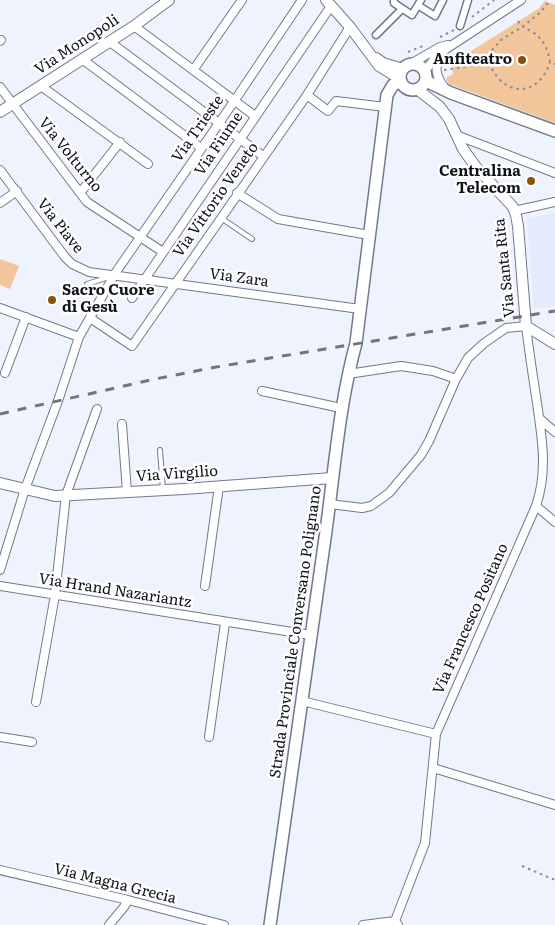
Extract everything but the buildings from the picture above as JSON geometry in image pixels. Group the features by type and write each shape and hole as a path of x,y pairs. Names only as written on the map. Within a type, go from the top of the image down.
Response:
{"main road":[{"path":"421,66 423,80 407,88 404,73 421,66"},
{"name":"Strada Provinciale Conversano Polignano","path":"270,925 330,504 341,408 356,343 385,107 387,95 404,73"},
{"path":"423,80 451,93 555,131"}],"street":[{"path":"194,69 242,0"},
{"name":"Via Trieste","path":"0,570 25,489 58,401 79,337 115,274 302,0"},
{"path":"394,0 394,3 412,15 420,3 435,16 443,0"},
{"path":"460,26 468,0"},
{"path":"423,80 435,58 442,52 521,0"},
{"name":"Via Monopoli","path":"0,112 134,26 164,2"},
{"path":"329,3 370,53 383,63 404,73 440,47 455,42"},
{"name":"Via Fiume","path":"132,298 329,3"},
{"path":"376,35 402,9"},
{"path":"134,26 255,116"},
{"name":"Via Vittorio Veneto","path":"90,318 132,346 307,95 350,27"},
{"path":"110,42 263,156"},
{"path":"442,52 438,58 436,70 437,78 446,90"},
{"path":"82,59 201,148"},
{"name":"Via Santa Rita","path":"423,80 449,119 463,149 514,211 518,226 526,326 555,344"},
{"name":"Via Volturno","path":"0,86 87,202 162,252"},
{"path":"41,86 148,164"},
{"path":"307,95 328,111 336,101 385,107"},
{"path":"456,135 555,172"},
{"path":"80,193 120,142"},
{"name":"Via Piave","path":"0,170 72,264 89,272 115,274"},
{"path":"0,203 16,191"},
{"path":"237,193 278,219 369,235"},
{"path":"514,211 555,202"},
{"name":"Via Zara","path":"115,274 144,280 360,309"},
{"path":"0,308 79,337"},
{"path":"5,372 26,317"},
{"path":"330,504 362,508 371,506 389,493 421,455 456,379 468,358 483,344 506,328 526,326"},
{"name":"Via Francesco Positano","path":"397,923 425,843 436,734 536,506 542,483 544,467 526,326"},
{"path":"348,374 401,366 433,371 456,379"},
{"path":"262,391 341,408"},
{"path":"36,702 55,595 66,494 97,409"},
{"path":"539,418 555,432"},
{"path":"122,424 127,492"},
{"name":"Via Virgilio","path":"0,483 54,496 332,478"},
{"path":"205,586 218,486"},
{"path":"536,506 555,522"},
{"name":"Via Hrand Nazariantz","path":"0,586 225,623 311,635"},
{"path":"209,737 225,623"},
{"path":"302,701 436,734"},
{"path":"0,737 32,742"},
{"path":"433,768 555,805"},
{"name":"Via Magna Grecia","path":"0,870 224,925"},
{"path":"109,925 128,900"},
{"path":"363,925 397,923"}],"lane":[{"path":"221,217 252,239"},
{"path":"87,284 115,274"},
{"path":"160,450 163,490"}],"path":[{"path":"518,21 522,27 531,31 541,40 548,49 550,62 538,84 528,88 515,88 500,81 489,63 492,50 502,39 522,27 541,12 550,0"},
{"path":"550,62 555,64"},
{"path":"450,69 489,63"},
{"path":"522,866 555,880"}],"shaded area":[{"path":"545,1 555,5 555,123 449,84 446,78 453,74 452,63 538,9"},
{"path":"555,213 555,306 534,309 527,218"},
{"path":"0,259 19,266 10,289 0,285"}],"railway":[{"path":"0,414 216,367 555,311"}],"place":[{"name":"Anfiteatro","path":"522,60"},
{"name":"Centralina Telecom","path":"531,181"},
{"name":"Sacro Cuore di Gesù","path":"52,300"}]}
